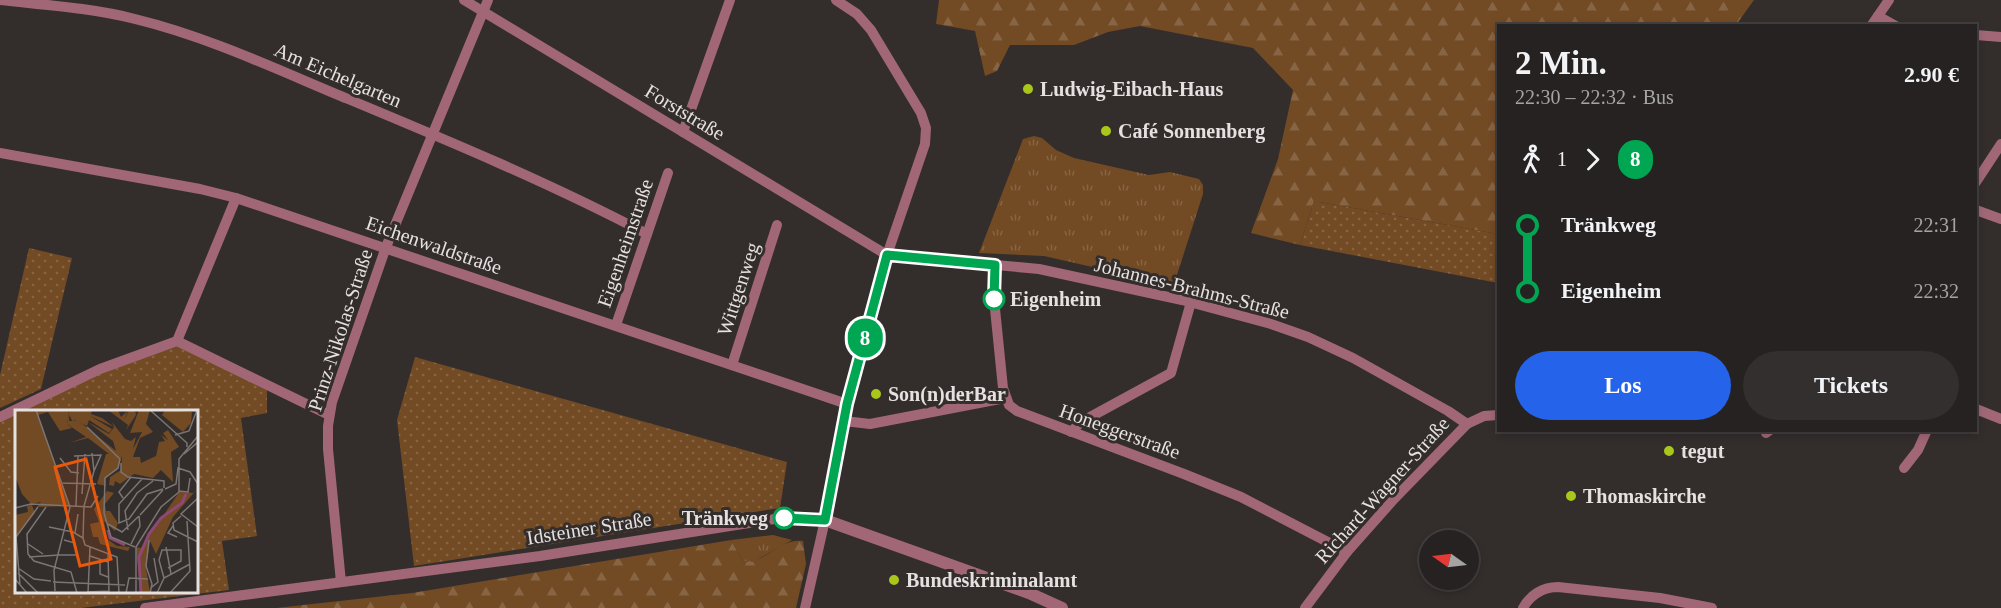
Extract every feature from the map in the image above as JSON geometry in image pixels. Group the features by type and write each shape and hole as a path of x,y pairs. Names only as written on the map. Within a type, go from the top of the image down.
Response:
{"street":[{"name":"Am Eichelgarten","path":"0,0 133,18 177,30 246,56 433,134 602,210 647,234"},
{"name":"Forststraße","path":"464,0 486,5 683,132 887,255"},
{"path":"683,132 730,0"},
{"path":"805,608 825,520 847,404 887,255 925,144 927,128 921,113 871,30 857,14 836,0"},
{"path":"1872,24 1889,0"},
{"name":"Prinz-Nikolas-Straße","path":"340,582 328,448 329,414 386,247 486,5"},
{"path":"1878,16 1892,24"},
{"path":"1977,35 2001,37"},
{"path":"1977,180 2001,144"},
{"name":"Eichenwaldstraße","path":"0,153 200,189 236,198 847,404"},
{"name":"Eigenheimstraße","path":"616,325 668,172"},
{"path":"177,341 236,198"},
{"path":"1977,210 2001,219"},
{"name":"Wittgenweg","path":"732,365 777,225"},
{"name":"Johannes-Brahms-Straße","path":"887,255 1038,269 1191,302 1308,337 1361,362 1467,424"},
{"path":"844,422 870,424 1005,398 994,299 995,265"},
{"path":"1071,432 1081,422 1171,373 1191,302"},
{"path":"0,417 100,369 177,341 329,414"},
{"name":"Honeggerstraße","path":"1005,398 1009,405 1017,411 1240,497 1347,552"},
{"path":"1977,409 2001,419"},
{"name":"Richard-Wagner-Straße","path":"1305,608 1347,552 1467,424 1484,416 1497,415"},
{"path":"1904,468 1918,450 1926,432"},
{"name":"Idsteiner Straße","path":"145,608 540,556 787,518 825,520 1029,593 1062,608"},
{"path":"1523,608 1539,591 1548,587 1658,603 1712,608"}],"green space":[{"path":"939,0 1754,0 1737,24 1497,24 1497,234 1314,201 1300,245 1251,233 1278,159 1293,90 1253,48 1140,26 1108,32 1074,45 1010,45 997,71 985,76 975,31 936,24"},
{"path":"1034,136 1042,138 1056,150 1074,158 1149,175 1170,172 1199,179 1203,185 1203,194 1176,278 1172,283 1167,284 1044,256 979,253 1023,139"},
{"path":"1314,201 1497,234 1497,283 1300,245"},
{"path":"29,248 72,258 41,389 0,408 0,375"},
{"path":"178,346 267,390 267,413 241,418 257,536 222,541 229,590 81,608 0,608 0,422 15,414 15,593 198,593 198,410 23,410 104,371"},
{"path":"415,357 787,462 780,508 414,566 397,420"},
{"path":"773,535 792,540 753,562 743,561 731,540"},
{"path":"731,540 743,561 759,559 786,543 803,541 806,564 796,608 276,608 412,593"}],"bus line":[{"name":"8","path":"784,518 825,520 847,404 887,255 995,265 994,299"}],"place":[{"name":"Ludwig-Eibach-Haus","path":"1028,89"},
{"name":"Café Sonnenberg","path":"1106,131"},
{"name":"Eigenheim","path":"994,299"},
{"name":"Son(n)derBar","path":"876,394"},
{"name":"tegut","path":"1669,451"},
{"name":"Thomaskirche","path":"1571,496"},
{"name":"Tränkweg","path":"784,518"},
{"name":"Bundeskriminalamt","path":"894,580"}]}
